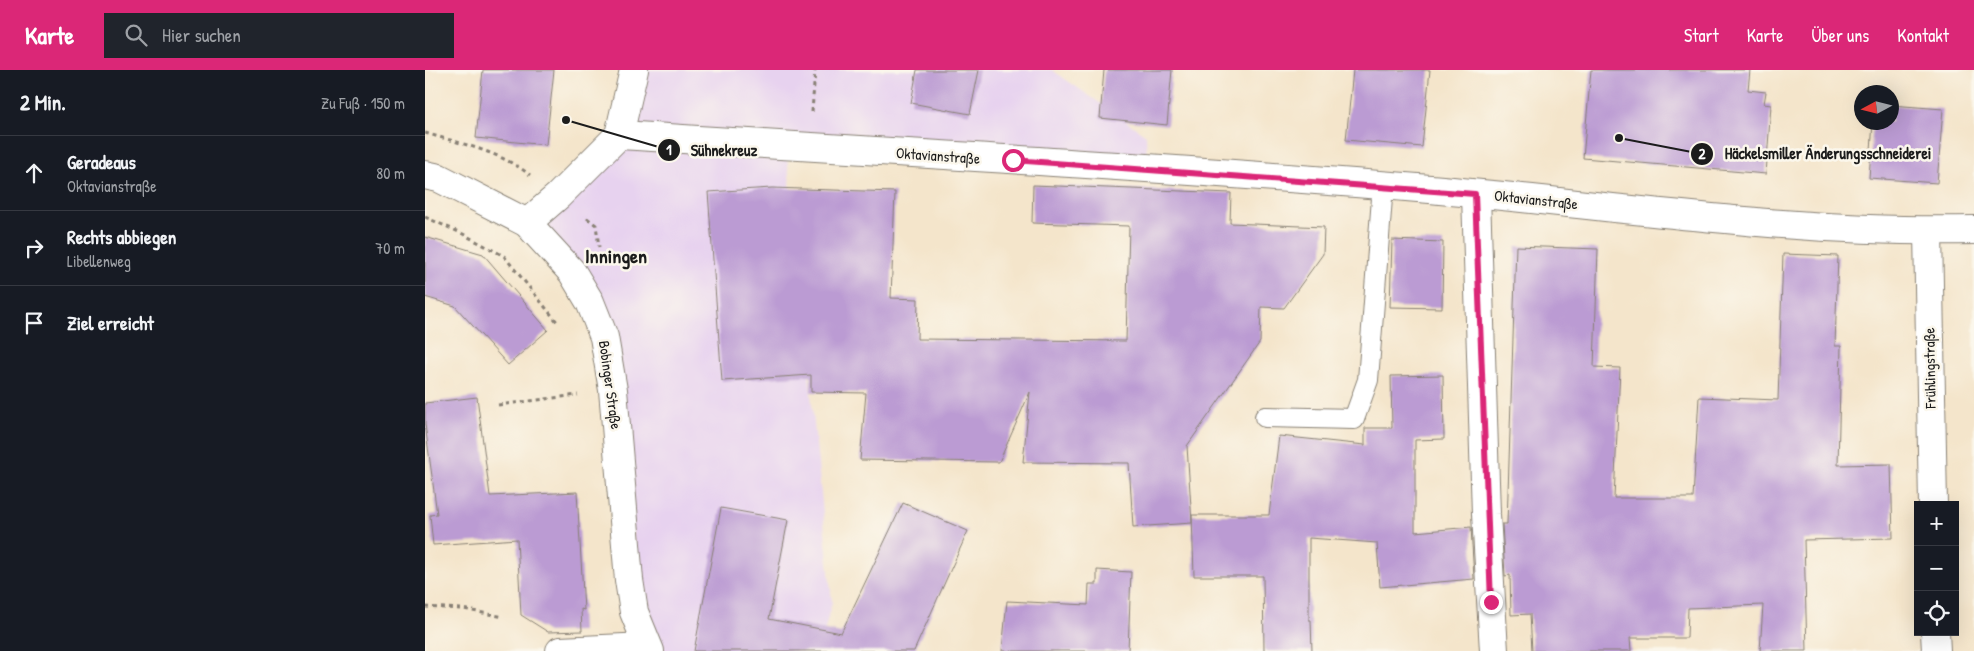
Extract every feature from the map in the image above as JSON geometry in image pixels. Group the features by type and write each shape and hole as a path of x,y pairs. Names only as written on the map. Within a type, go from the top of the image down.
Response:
{"street":[{"path":"527,223 558,196 619,136 634,70"},
{"name":"Oktavianstraße","path":"619,136 1383,185 1685,216 1859,229 1974,230"},
{"name":"Bobinger Straße","path":"425,175 439,178 527,223 572,272 590,302 604,337 613,390 629,580 634,612 648,649"},
{"path":"1475,194 1486,514 1493,651"},
{"name":"Frühlingstraße","path":"1928,231 1933,501"},
{"path":"1935,636 1936,651"},
{"path":"560,651 648,649"}],"lane":[{"path":"1265,417 1354,419 1368,380 1383,185"}],"path":[{"path":"425,133 467,145 517,164 558,196"},
{"path":"425,217 461,233 504,256 564,331"},
{"path":"498,405 555,398"},
{"path":"425,607 463,609 504,618"}],"shaded area":[{"path":"634,70 1052,70 1146,135 1147,169 786,146 832,602 819,651 650,651 604,337 527,223 619,135"}],"building":[{"path":"483,70 554,70 546,145 476,138"},
{"path":"917,70 979,70 970,114 911,103"},
{"path":"1104,70 1172,70 1167,125 1100,118"},
{"path":"1353,70 1430,70 1422,147 1346,140"},
{"path":"1591,70 1750,70 1748,90 1766,92 1764,104 1771,105 1766,174 1583,158"},
{"path":"1899,106 1943,109 1937,183 1869,178 1872,130 1899,130"},
{"path":"1033,185 1231,193 1230,223 1324,227 1323,254 1284,308 1261,307 1260,342 1187,446 1192,523 1133,527 1129,463 1023,462 1030,392 999,462 860,460 866,393 811,392 811,375 722,381 708,192 772,188 895,192 891,298 918,299 917,339 1126,341 1129,226 1032,223"},
{"path":"425,237 483,254 548,330 508,365 455,306 425,297"},
{"path":"1392,240 1443,242 1442,308 1390,307"},
{"path":"1516,246 1598,249 1594,367 1620,368 1614,498 1693,498 1699,397 1778,400 1783,254 1838,256 1835,346 1841,346 1838,465 1891,464 1893,538 1804,540 1807,651 1760,651 1763,605 1688,608 1687,638 1630,638 1631,651 1532,651 1530,614 1511,615 1510,575 1505,576 1502,524 1507,524"},
{"path":"1443,375 1444,439 1415,440 1415,532 1471,527 1474,579 1380,587 1377,543 1309,538 1309,620 1311,620 1312,651 1264,651 1263,576 1194,576 1192,515 1269,515 1279,436 1365,445 1365,428 1392,428 1391,376"},
{"path":"477,397 490,496 577,492 584,610 581,609 582,631 548,632 521,615 517,539 433,545 430,515 437,514 425,424 425,403"},
{"path":"903,503 968,531 914,651 694,651 721,508 788,520 769,619 841,633"},
{"path":"1097,570 1131,572 1128,651 1002,651 1007,601 1088,605 1089,584 1097,584"}],"place":[{"name":"Sühnekreuz","path":"566,120"},
{"name":"Häckelsmiller Änderungsschneiderei","path":"1619,138"}],"district":[{"name":"Inningen","path":"616,256"}],"route":[{"path":"1013,160 1383,185 1475,194 1486,514 1491,602"}]}
